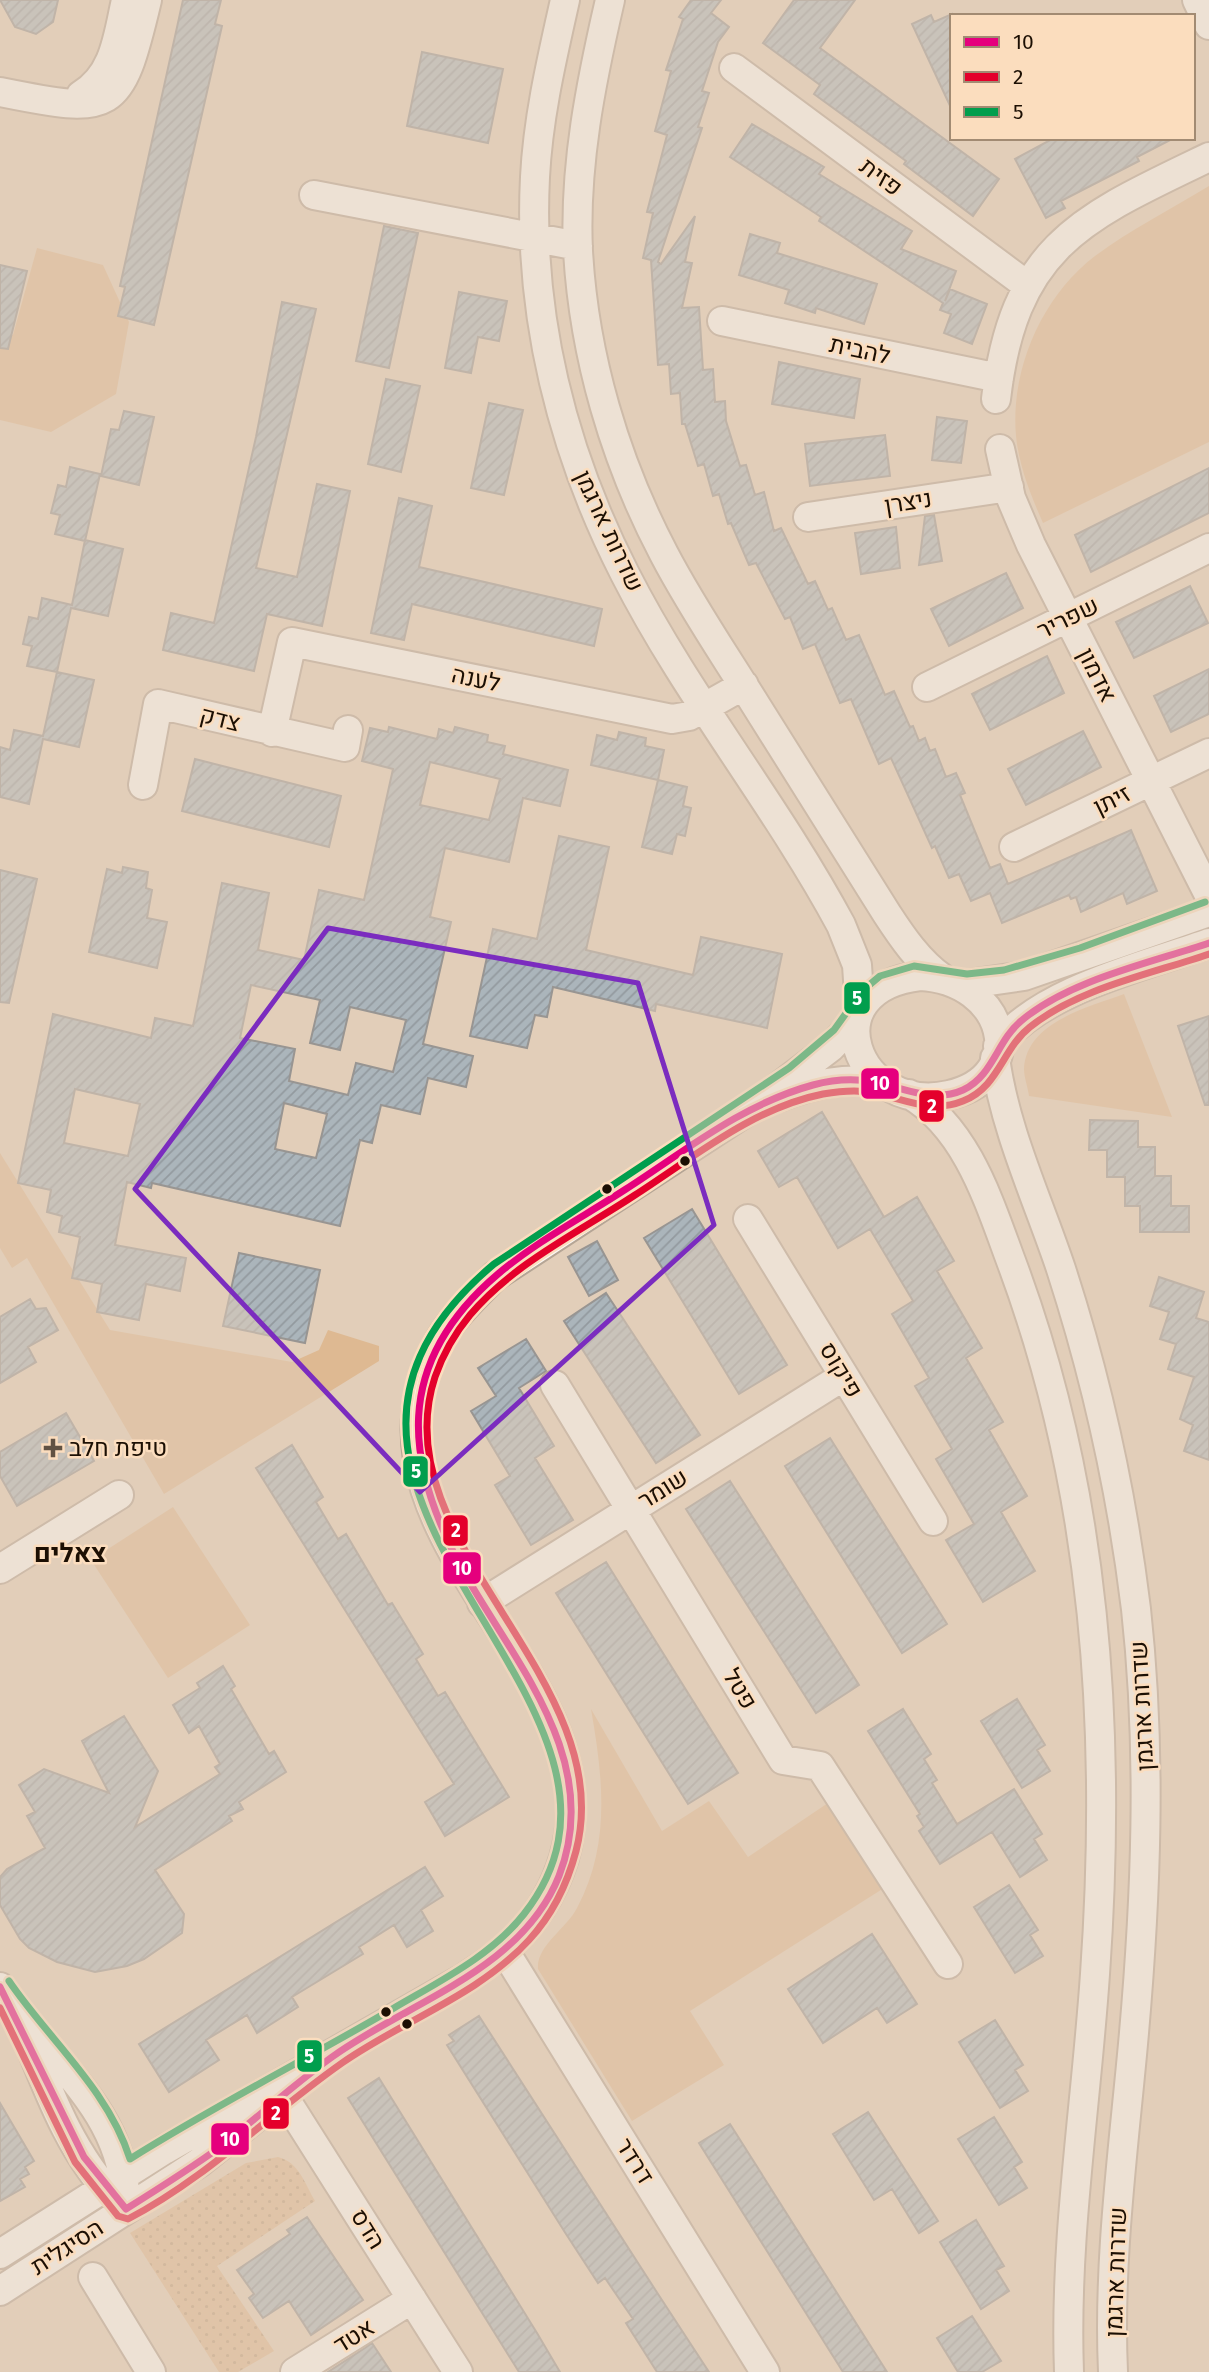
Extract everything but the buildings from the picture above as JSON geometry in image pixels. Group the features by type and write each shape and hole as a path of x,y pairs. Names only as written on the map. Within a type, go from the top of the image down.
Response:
{"street":[{"path":"58,103 83,95 103,76 113,56 126,0"},
{"path":"0,92 58,103 92,103 111,94 120,86 132,62 147,0"},
{"name":"שדרות ארגמן","path":"565,0 543,100 535,176 535,236 543,333 560,413 588,494 625,575 841,925 857,965 858,1015"},
{"name":"שדרות ארגמן","path":"610,0 587,107 579,179 578,246 586,326 603,401 629,478 664,554 902,936 930,970 952,981"},
{"path":"1197,0 1209,25"},
{"name":"פזית","path":"734,68 1028,286"},
{"path":"1028,286 1043,262 1079,226 1127,197 1209,156"},
{"path":"314,195 578,246"},
{"name":"להבית","path":"722,321 997,389 1002,350 1017,304 1028,286"},
{"name":"אדמון","path":"1000,449 1009,487 1031,545 1209,895"},
{"name":"ניצרן","path":"808,517 1009,487"},
{"name":"שפריר","path":"927,687 1209,548"},
{"name":"לענה","path":"272,732 292,642 672,719 689,716 706,708 744,685"},
{"name":"צדק","path":"143,785 158,704 345,747 348,730"},
{"name":"זיתן","path":"1014,847 1209,753"},
{"path":"747,1111 836,1043 871,995 893,981 920,976 952,981 1024,976 1209,912"},
{"path":"747,1111 793,1091 830,1082 866,1080 883,1083 909,1094 933,1097 960,1091 982,1078 1019,1022 1050,1002 1209,943"},
{"path":"952,981 990,1011 996,1022 997,1052"},
{"path":"858,1015 857,1050 870,1072 883,1083"},
{"name":"שדרות ארגמן","path":"997,1052 1014,1133 1061,1270 1102,1413 1127,1546 1141,1668 1146,1779 1143,1885 1137,1991 1116,2228 1113,2372"},
{"name":"שדרות ארגמן","path":"909,1094 933,1112 965,1154 993,1211 1020,1284 1060,1422 1076,1501 1093,1613 1102,1727 1101,1844 1094,1980 1073,2225 1069,2372"},
{"name":"הסיגלית","path":"0,2291 200,2162 280,2091 337,2053 461,1980 504,1950 536,1916 558,1878 570,1838 571,1796 564,1753 548,1709 441,1532 423,1481 416,1434 420,1390 435,1349 460,1311 495,1276 747,1111"},
{"name":"פיקוס","path":"748,1219 933,1521"},
{"name":"שומר","path":"482,1603 844,1376"},
{"name":"פטל","path":"555,1385 783,1760 820,1766 948,1964"},
{"path":"0,1569 119,1495"},
{"name":"דרדר","path":"504,1950 765,2372"},
{"path":"0,1987 18,2017 58,2112 114,2181 126,2209"},
{"path":"18,2017 90,2098 106,2120 118,2147 114,2181"},
{"name":"הסיגלית","path":"0,2254 204,2126 280,2091"},
{"name":"הדס","path":"280,2091 458,2372"},
{"path":"93,2277 151,2372"},
{"name":"אטד","path":"295,2372 412,2299"}],"highlighted area":[{"path":"328,928 638,983 714,1225 420,1492 135,1189"}],"shaded area":[{"path":"1209,186 1209,442 1043,523 1023,470 1016,436 1018,386 1033,336 1059,292 1095,256 1136,228"},
{"path":"37,248 103,265 129,322 116,394 51,432 0,420 0,332 13,335"},
{"path":"1124,994 1172,1117 1029,1096 1024,1069 1027,1053 1036,1039 1062,1019"},
{"path":"0,1153 110,1330 292,1362 319,1350 328,1330 379,1346 379,1361 164,1494 27,1258 12,1268 0,1248"},
{"path":"173,1507 250,1625 168,1678 91,1560"},
{"path":"591,1709 662,1831 709,1801 748,1857 828,1803 884,1888 690,2011 724,2065 632,2121 538,1969 547,1945 577,1908 595,1860 600,1835 601,1785"},
{"path":"278,2157 296,2169 315,2201 217,2266 274,2351 238,2372 219,2372 130,2233 246,2163"}],"transit line":[{"name":"5","path":"9,1981 93,2087 120,2134 130,2159 447,1977 496,1943 524,1914 559,1834 551,1755 515,1675 468,1595 427,1515 406,1433 423,1349 494,1264 789,1068 834,1030 862,991 880,976 914,966 967,974 1004,970 1080,948 1205,902"},
{"name":"10","path":"0,1987 84,2157 126,2209 220,2147 332,2057 491,1961 518,1937 541,1909 559,1876 570,1834 570,1794 563,1756 549,1718 466,1576 445,1534 430,1494 420,1455 419,1416 425,1379 439,1343 464,1308 498,1274 528,1251 739,1116 787,1093 843,1080 873,1082 929,1095 952,1094 963,1090 981,1076 1013,1029 1040,1007 1062,994 1111,974 1209,943"},
{"name":"2","path":"0,2008 75,2162 118,2216 128,2219 184,2185 342,2063 464,1992 509,1959 538,1930 564,1887 576,1851 581,1788 565,1728 537,1669 467,1555 440,1497 427,1438 435,1377 459,1329 487,1296 527,1264 748,1122 797,1101 842,1091 868,1092 929,1106 951,1105 963,1101 985,1087 1021,1036 1049,1013 1093,992 1209,954"}],"place":[{"name":"טיפת חלב","path":"53,1448"}],"district":[{"name":"צאלים","path":"70,1553"}]}
